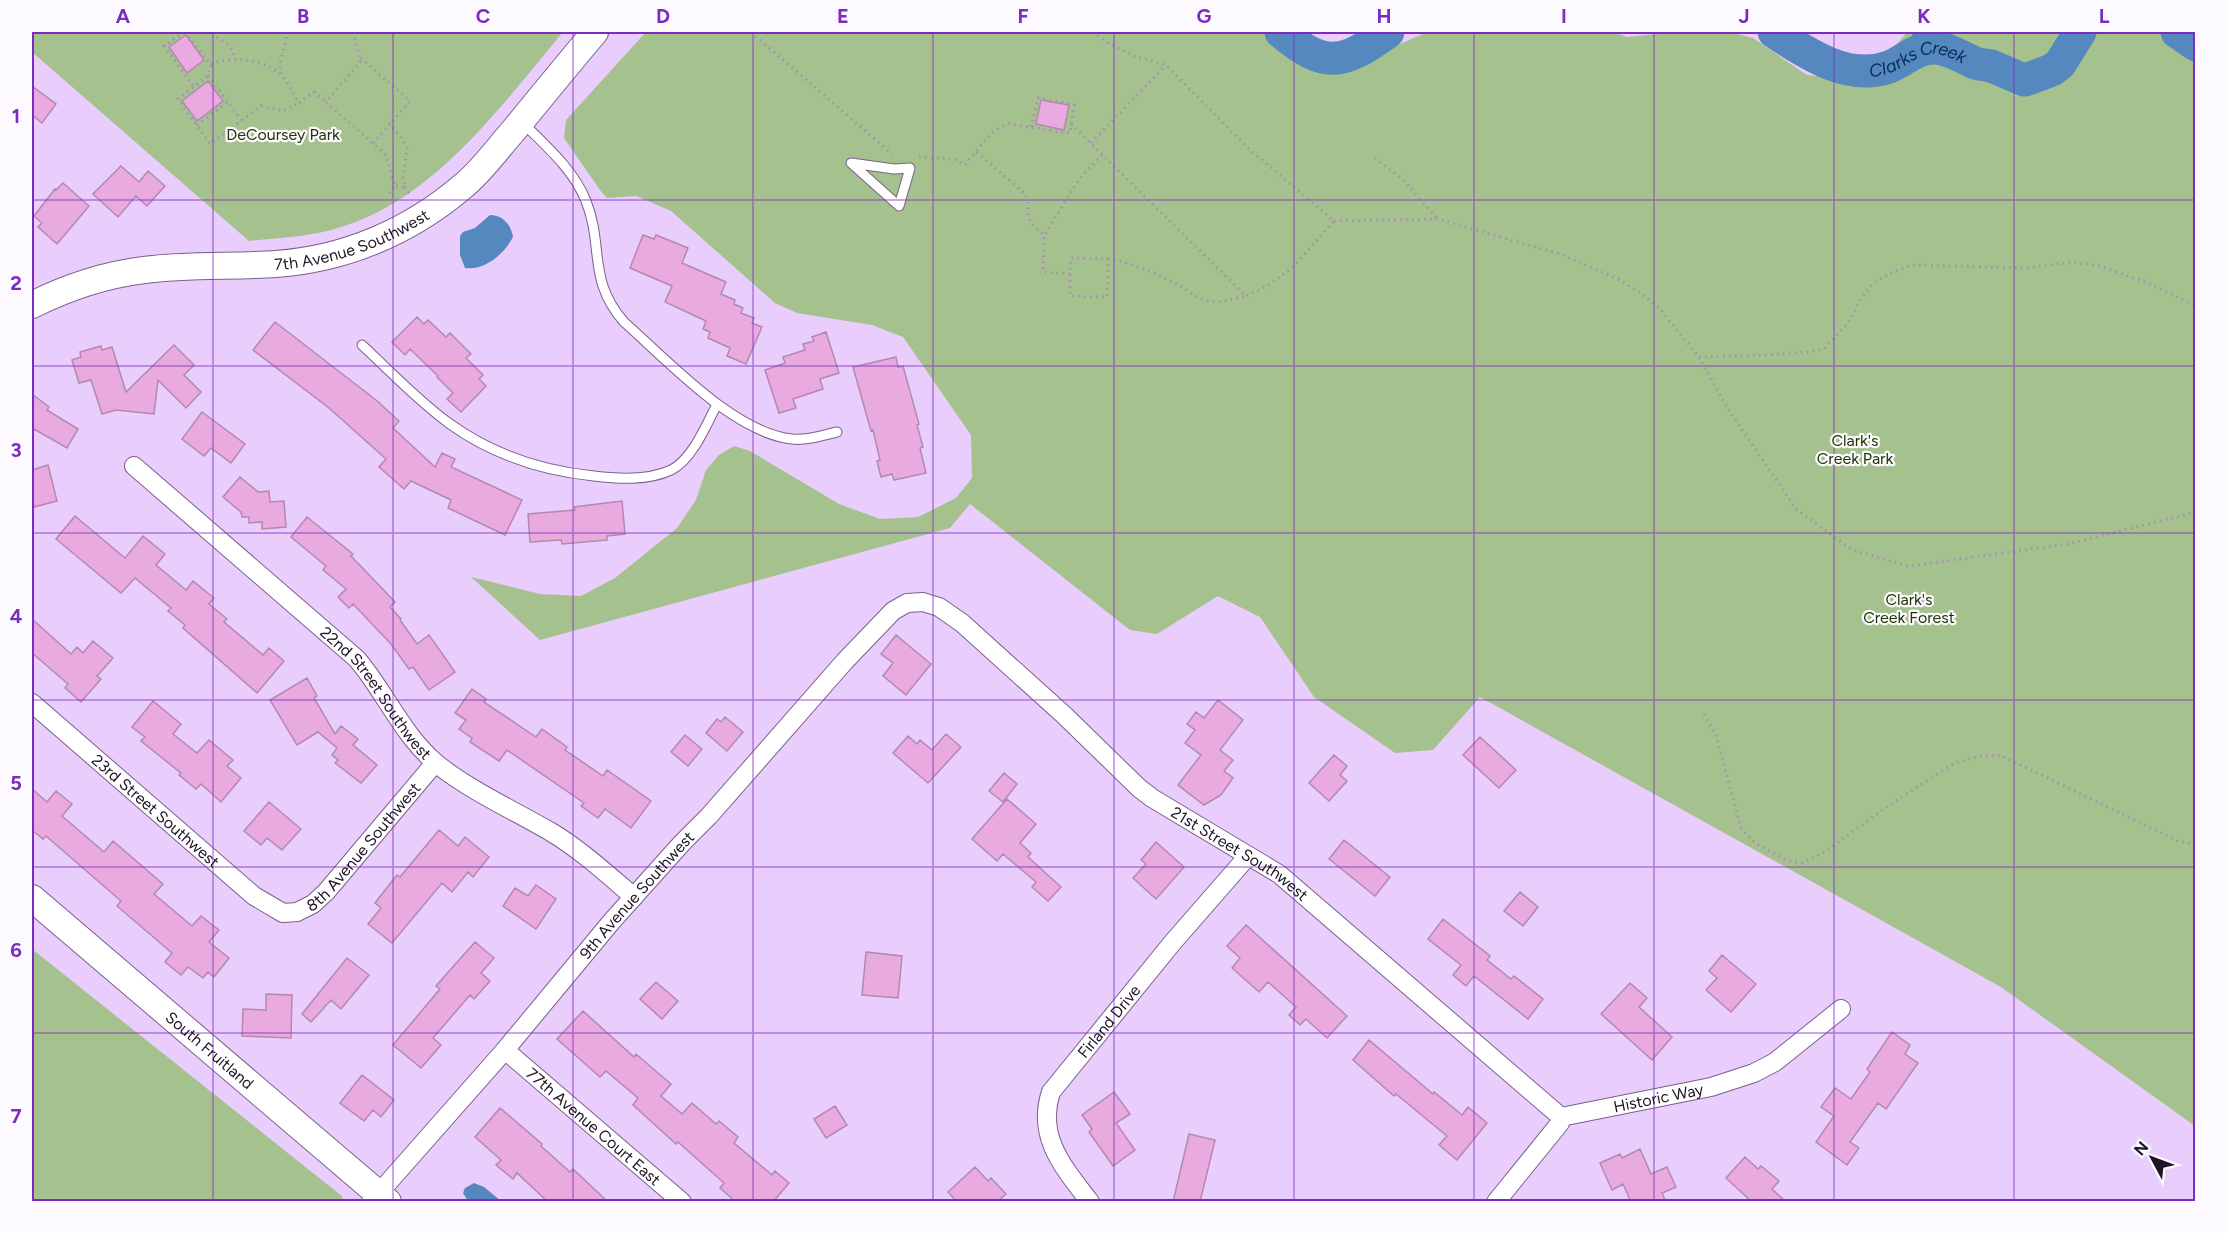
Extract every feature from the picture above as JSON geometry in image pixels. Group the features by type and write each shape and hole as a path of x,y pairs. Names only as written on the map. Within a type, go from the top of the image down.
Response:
{"street":[{"name":"7th Avenue Southwest","path":"32,304 85,282 147,269 276,264 315,260 378,240 408,226 464,186 487,162 595,32"},
{"name":"22nd Street Southwest","path":"134,466 357,659 415,742 435,763 566,842 634,897"},
{"name":"21st Street Southwest","path":"914,601 939,607 962,623 1064,715 1139,788 1279,874 1319,906 1561,1117"},
{"name":"9th Avenue Southwest","path":"379,1199 682,843 710,816 877,627 901,605 914,601"},
{"name":"23rd Street Southwest","path":"32,703 254,896 283,913"},
{"name":"8th Avenue Southwest","path":"283,913 303,910 326,892 435,763"},
{"name":"Firland Drive","path":"1090,1202 1066,1171 1050,1139 1046,1124 1046,1107 1051,1092 1165,951 1248,856"},
{"name":"South Fruitland","path":"32,898 379,1199"},
{"name":"Historic Way","path":"1561,1117 1711,1087 1754,1073 1775,1062 1841,1009"},
{"name":"77th Avenue Court East","path":"505,1050 682,1202"},
{"path":"1496,1202 1560,1123 1561,1117"}],"lane":[{"path":"521,121 573,177 586,201 593,228 601,283 614,310 624,322 717,404 765,432 793,439 813,438 837,432"},
{"path":"850,163 894,169 910,168 899,206 850,163"},
{"path":"362,345 449,423 474,439 507,455 539,466 575,474 633,478 652,476 672,470 702,435 717,404"}],"path":[{"path":"194,87 164,46 185,32 211,64"},
{"path":"280,74 280,63 288,32"},
{"path":"356,32 354,41 360,58 410,101 373,143"},
{"path":"751,32 896,157"},
{"path":"1094,32 1104,41 1134,56 1166,65 1247,147 1334,221 1438,219 1560,254 1618,279 1640,292 1659,308 1699,357 1728,409 1796,509 1852,550 1909,567 2068,544 2196,512"},
{"path":"217,37 231,46 236,60"},
{"path":"326,102 360,61 360,58"},
{"path":"211,64 247,59 266,66 280,74 299,103"},
{"path":"211,64 208,76 178,99 210,144 261,106 283,111 314,92 386,155 395,186"},
{"path":"1091,143 1166,65"},
{"path":"208,76 241,120"},
{"path":"918,157 954,159 965,165 988,138 1004,126 1018,124 1031,127 1070,133 1074,105 1038,98 1031,127"},
{"path":"197,125 228,102"},
{"path":"390,124 407,147 403,178 405,187 411,195"},
{"path":"1071,124 1246,296"},
{"path":"977,152 1026,195 1030,222 1044,236"},
{"path":"1070,274 1043,272 1044,236 1080,178 1103,154"},
{"path":"1375,158 1410,187 1438,219"},
{"path":"395,186 405,187"},
{"path":"388,194 395,186"},
{"path":"1108,259 1107,297 1070,296 1071,258 1116,259 1156,274 1193,295 1210,301 1246,296 1268,286 1292,268 1334,221"},
{"path":"1699,357 1767,355 1808,352 1825,348 1848,323 1872,284 1890,273 1913,265 2027,268 2072,262 2096,265 2146,282 2196,306"},
{"path":"1704,714 1716,735 1741,828 1755,843 1788,861 1803,863 1824,853 1889,805 1955,763 1983,755 2002,756 2178,841 2196,844"}],"green space":[{"name":"DeCoursey Park","path":"32,32 563,32 461,150 401,199 367,217 331,230 301,236 249,241 32,52"},
{"name":"Clark's Creek Forest","path":"646,32 1266,32 1298,57 1323,67 1351,66 1427,32 1614,32 1627,37 1676,32 1734,33 1753,38 1807,75 1848,80 1869,78 1907,32 2195,32 2195,1126 2001,987 1480,697 1433,750 1395,753 1314,697 1260,617 1218,596 1157,634 1130,630 970,504 950,528 540,640 471,577 540,594 581,596 615,578 677,528 696,500 706,470 719,455 734,446 750,451 839,504 880,519 918,517 956,498 972,478 971,435 903,337 872,325 797,313 775,303 671,211 636,196 607,198 600,190 564,138 566,120"},
{"path":"32,949 343,1197 339,1202 32,1201"}],"water":[{"path":"490,215 495,215 506,222 513,237 494,260 480,267 465,268 460,255 460,236 463,232 475,228"},
{"path":"474,1183 484,1187 501,1201 468,1201 463,1193 465,1188"}],"building":[{"path":"186,35 204,60 187,73 169,47"},
{"path":"208,81 223,101 197,121 182,101"},
{"path":"32,86 56,104 42,123 32,115"},
{"path":"1041,100 1069,105 1064,130 1036,124"},
{"path":"121,166 139,182 148,171 165,186 147,206 136,196 118,217 93,194"},
{"path":"63,183 89,206 57,244 38,227 42,223 34,216 55,189"},
{"path":"643,235 654,239 656,235 688,248 682,263 726,282 721,294 735,300 734,304 743,308 741,313 754,318 752,323 762,327 746,364 727,356 730,348 708,338 710,332 703,329 706,321 665,302 672,286 630,268"},
{"path":"417,317 424,324 428,320 446,337 450,333 471,354 466,358 483,375 479,379 486,386 461,412 447,399 453,393 438,376 410,349 405,355 392,342"},
{"path":"275,322 376,400 399,421 393,428 435,467 442,453 455,459 451,467 522,500 505,535 448,508 451,500 411,481 404,489 379,467 386,459 329,408 253,350"},
{"path":"826,332 839,373 820,379 823,389 793,399 796,408 779,413 765,370 785,363 783,357 805,350 803,344 814,341 812,337"},
{"path":"174,345 194,365 184,375 201,392 186,408 158,380 154,414 116,410 102,414 91,380 79,383 72,360 81,357 80,352 101,346 102,350 112,347 126,392"},
{"path":"896,357 898,367 903,366 919,424 917,425 923,447 920,448 926,473 894,480 892,474 881,477 877,461 880,460 873,430 871,431 853,367"},
{"path":"32,394 49,407 47,410 78,429 67,448 34,429 32,432"},
{"path":"202,412 245,444 231,463 211,448 204,456 182,439"},
{"path":"48,465 57,501 34,507 32,470"},
{"path":"240,477 258,492 269,491 270,502 284,501 286,527 262,529 262,522 249,523 249,517 242,517 241,512 223,497"},
{"path":"622,501 625,534 607,536 607,540 562,544 561,540 530,542 528,514 575,510 574,507"},
{"path":"75,516 125,558 143,536 165,554 156,565 186,590 193,581 214,598 209,604 227,619 224,622 263,655 269,648 284,661 257,693 183,628 185,625 168,611 171,608 135,578 121,593 56,539"},
{"path":"307,517 353,554 351,556 395,602 390,607 401,619 417,644 429,635 455,672 429,690 413,667 409,669 391,644 353,604 349,608 338,597 346,589 323,570 326,566 291,537"},
{"path":"32,619 71,654 77,647 83,653 93,641 113,658 97,676 101,679 81,702 65,688 68,684 32,653"},
{"path":"896,635 931,664 906,695 883,676 893,663 881,654"},
{"path":"307,678 317,696 314,698 335,734 341,726 358,739 353,745 377,765 361,783 335,763 338,760 332,755 337,748 318,732 297,745 270,700"},
{"path":"472,689 486,699 484,702 536,737 542,729 567,747 565,750 603,776 607,770 651,801 631,828 605,809 598,818 581,806 584,803 507,750 499,761 470,742 472,738 459,729 466,720 455,713"},
{"path":"1218,700 1243,720 1220,750 1233,760 1224,771 1233,778 1221,795 1204,805 1178,785 1201,755 1185,743 1195,730 1187,724 1196,712 1204,718"},
{"path":"153,701 181,724 173,734 197,753 209,740 233,760 227,766 241,778 221,802 201,784 196,789 179,775 181,773 141,741 145,737 132,727"},
{"path":"725,717 743,732 727,751 706,733 717,719 721,722"},
{"path":"946,734 961,747 928,783 893,753 908,736 917,744 920,740 932,750"},
{"path":"685,735 702,749 688,766 671,752"},
{"path":"1480,737 1516,770 1499,788 1463,755"},
{"path":"1334,755 1347,766 1340,775 1347,781 1329,801 1309,783"},
{"path":"1004,773 1017,784 1003,802 989,791"},
{"path":"32,789 47,802 56,791 72,804 62,816 104,852 113,841 163,884 154,894 192,926 201,916 219,930 209,942 229,958 214,977 208,972 203,978 188,967 181,975 165,962 172,953 117,906 121,901 46,836 43,839 32,830"},
{"path":"1007,799 1036,824 1020,843 1031,853 1028,857 1061,887 1048,901 1032,887 1036,882 1003,854 997,861 972,839"},
{"path":"269,802 301,829 282,850 267,838 261,845 244,831"},
{"path":"439,830 458,846 465,837 489,857 473,877 468,872 452,892 442,883 392,943 368,924 381,908 375,903 397,875 400,877"},
{"path":"1344,840 1390,877 1375,896 1329,859"},
{"path":"1156,842 1184,867 1156,899 1133,878 1146,864 1141,860"},
{"path":"536,885 556,899 536,929 503,906 515,888 528,896"},
{"path":"1520,892 1538,907 1523,926 1504,911"},
{"path":"1443,919 1490,956 1487,960 1511,979 1514,976 1543,999 1528,1019 1474,976 1466,986 1453,975 1461,965 1428,939"},
{"path":"1246,925 1347,1016 1327,1038 1306,1019 1300,1025 1289,1015 1296,1007 1268,982 1259,992 1232,968 1240,958 1227,946"},
{"path":"475,942 494,958 481,973 490,981 474,999 470,995 433,1038 441,1045 421,1068 393,1045 440,989 436,986"},
{"path":"866,952 902,956 898,998 862,995"},
{"path":"1722,955 1756,984 1731,1012 1706,990 1717,978 1709,971"},
{"path":"347,958 369,975 341,1009 331,1000 311,1022 302,1014"},
{"path":"656,982 678,1001 662,1019 640,999"},
{"path":"1630,983 1647,998 1639,1007 1672,1037 1652,1060 1601,1014"},
{"path":"266,994 292,995 291,1038 242,1036 243,1009 266,1010"},
{"path":"583,1011 634,1057 636,1054 671,1084 661,1096 682,1114 692,1103 716,1124 719,1121 738,1137 734,1143 772,1175 775,1171 789,1183 773,1202 736,1202 720,1188 724,1183 633,1105 638,1098 606,1071 600,1077 557,1039"},
{"path":"1892,1032 1910,1045 1905,1054 1918,1063 1886,1109 1878,1103 1850,1142 1859,1148 1847,1165 1816,1142 1834,1116 1821,1107 1835,1088 1851,1099 1870,1072 1867,1069"},
{"path":"1369,1040 1433,1094 1434,1092 1462,1115 1468,1107 1487,1123 1457,1160 1439,1145 1447,1136 1396,1094 1394,1096 1353,1060"},
{"path":"362,1075 394,1100 381,1117 373,1110 364,1121 340,1103"},
{"path":"1114,1092 1130,1114 1116,1123 1135,1150 1113,1166 1089,1132 1092,1129 1082,1115"},
{"path":"835,1106 847,1125 826,1138 814,1119"},
{"path":"500,1108 570,1172 573,1169 608,1202 548,1202 517,1173 513,1179 496,1165 501,1160 475,1137"},
{"path":"1189,1134 1215,1140 1200,1202 1173,1202"},
{"path":"1640,1149 1651,1174 1667,1167 1676,1187 1662,1193 1666,1202 1631,1202 1623,1184 1612,1190 1600,1163 1620,1154 1622,1158"},
{"path":"1745,1157 1758,1169 1761,1166 1779,1181 1772,1189 1786,1202 1752,1202 1726,1178"},
{"path":"975,1167 988,1181 991,1178 1006,1194 997,1202 957,1202 948,1192"}],"waterway":[{"name":"Clarks Creek","path":"1281,32 1310,53 1334,58 1359,51 1388,32"},
{"name":"Clarks Creek","path":"1774,32 1828,63 1858,71 1874,71 1889,67 1921,50 1939,48 2025,80 2052,70 2060,64 2080,32"},
{"path":"1908,56 1916,32"},
{"name":"Clarks Creek","path":"2177,32 2196,45"}],"park label":[{"name":"Clark's Creek Park","path":"1855,449"}]}
